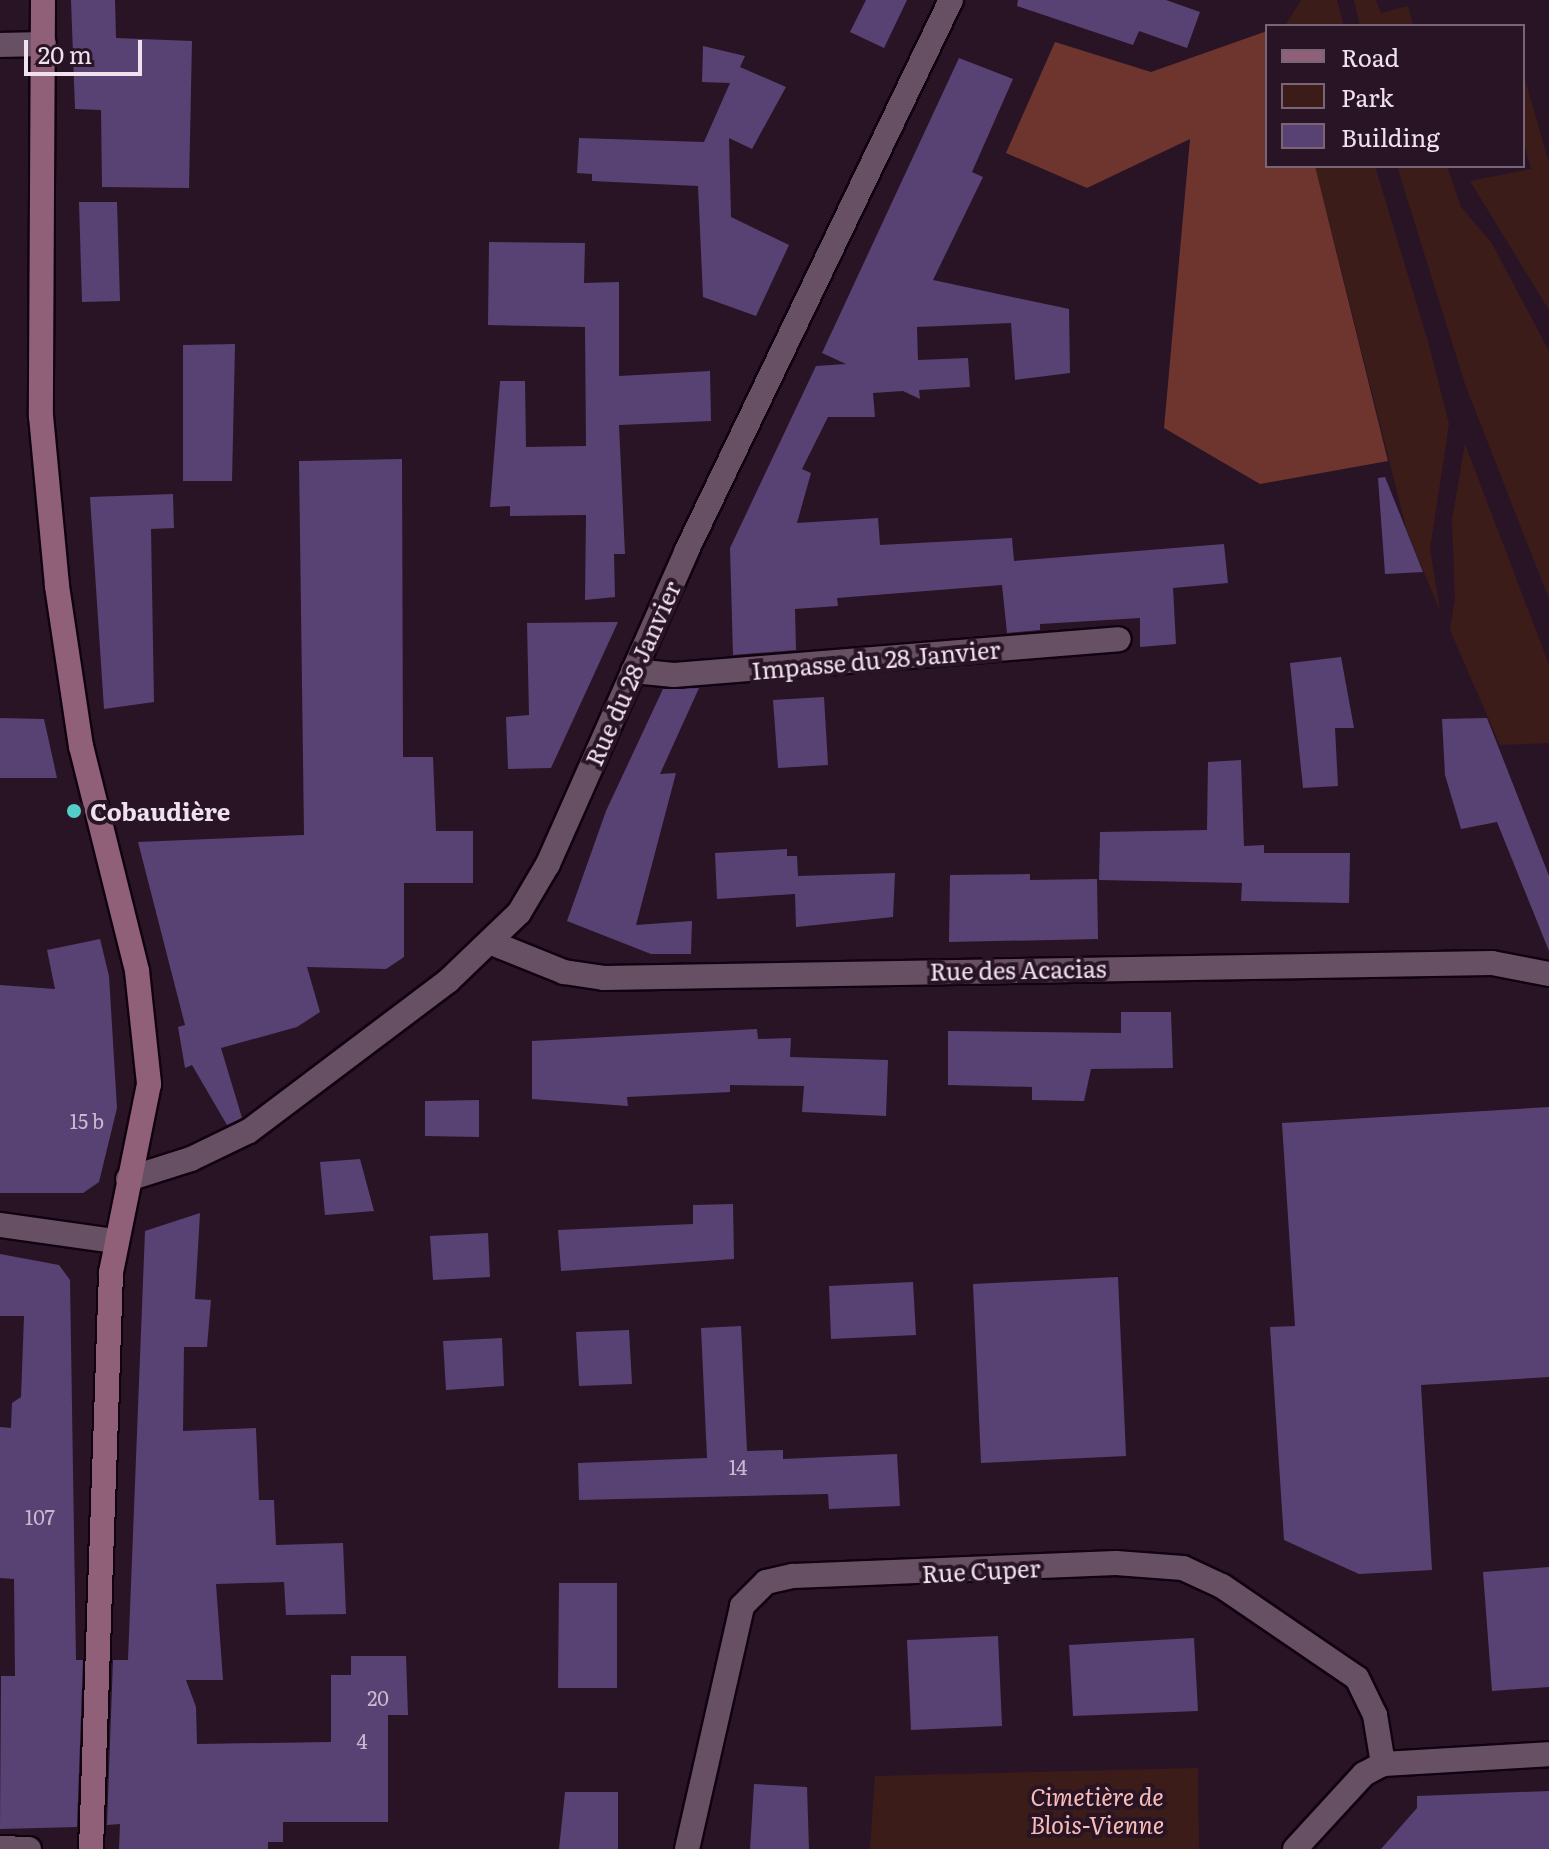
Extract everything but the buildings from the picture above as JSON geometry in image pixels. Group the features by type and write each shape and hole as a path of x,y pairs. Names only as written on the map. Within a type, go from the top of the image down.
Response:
{"street":[{"path":"43,0 41,416 66,667 146,1032 149,1084 114,1241 91,1849"},
{"name":"Rue du 28 Janvier","path":"128,1179 191,1159 249,1131 492,943 548,864 633,671 951,0"},
{"path":"0,45 44,44"},
{"name":"Impasse du 28 Janvier","path":"633,671 674,675 1119,639"},
{"name":"Rue des Acacias","path":"492,943 564,972 604,978 1492,963 1549,974"},
{"path":"0,1225 114,1241"},
{"name":"Rue Cuper","path":"687,1849 742,1606 766,1582 793,1576 1116,1563 1183,1568 1222,1586 1357,1678 1375,1715 1383,1764"},
{"path":"1295,1849 1364,1774 1383,1764 1549,1754"},
{"path":"0,1848 29,1849"}],"green space":[{"path":"1301,0 1337,0 1343,24 1286,24"},
{"path":"1354,0 1376,0 1381,13 1408,6 1412,24 1360,24"},
{"path":"1525,80 1549,163 1549,310 1470,181 1531,169 1525,146"},
{"path":"1316,168 1376,168 1429,345 1449,424 1430,549 1440,611 1407,531"},
{"path":"1398,168 1448,168 1461,207 1491,242 1549,351 1549,599 1465,384"},
{"path":"1465,444 1549,665 1549,743 1500,745 1450,630 1455,599 1452,520"},
{"name":"Cimetière de Blois-Vienne","path":"1198,1768 1199,1849 870,1849 875,1776"}],"shaded area":[{"path":"1265,32 1265,168 1315,168 1388,461 1260,484 1164,428 1190,139 1087,188 1006,153 1055,42 1151,72"}],"place":[{"name":"Cobaudière","path":"74,811"}]}
